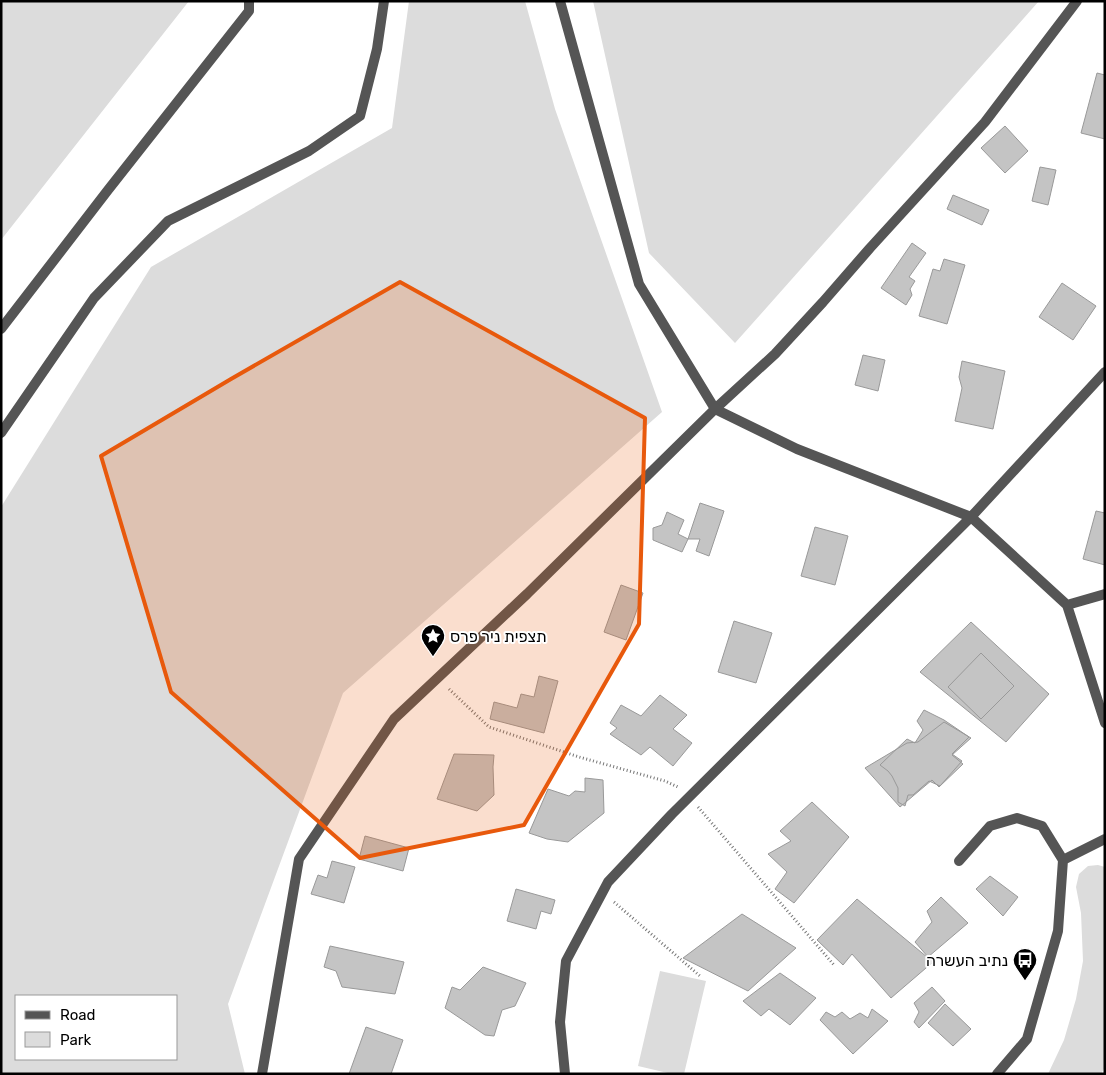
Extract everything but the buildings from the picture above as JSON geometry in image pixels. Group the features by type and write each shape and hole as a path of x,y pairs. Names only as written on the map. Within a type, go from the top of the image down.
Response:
{"street":[{"path":"1,329 248,11 249,1"},
{"path":"1,433 94,298 168,221 309,151 360,116 377,48 384,1"},
{"path":"560,1 639,284 715,409 797,448 971,517 1067,605 1105,723"},
{"path":"262,1074 299,859 394,719 527,594 715,409 781,347 824,302 876,241 984,122 1076,1"},
{"path":"565,1074 560,1022 566,960 608,882 691,796 971,517 1105,372"},
{"path":"1067,605 1105,594"},
{"path":"959,861 990,826 1017,818 1042,826 1063,860 1058,931 1027,1039 997,1074"},
{"path":"1063,860 1105,839"}],"path":[{"path":"437,678 489,727 579,757 665,781 691,796 834,965"},
{"path":"602,892 700,976"}],"highlighted area":[{"path":"400,282 645,418 639,624 524,825 360,858 171,692 101,456"}],"green space":[{"path":"1,1 189,1 1,240"},
{"path":"409,1 525,1 555,109 662,412 343,693 228,1004 245,1074 1,1074 1,507 151,267 392,128"},
{"path":"593,1 1039,1 735,343 649,253"},
{"path":"1098,865 1105,867 1105,1067 1101,1074 1048,1074 1064,1040 1076,999 1083,961 1081,913 1076,887 1079,874 1088,866"},
{"path":"660,971 706,981 684,1074 672,1074 638,1066"}],"place":[{"name":"תצפית ניר פרס","path":"433,657"},
{"name":"נתיב העשרה","path":"1025,981"}]}
